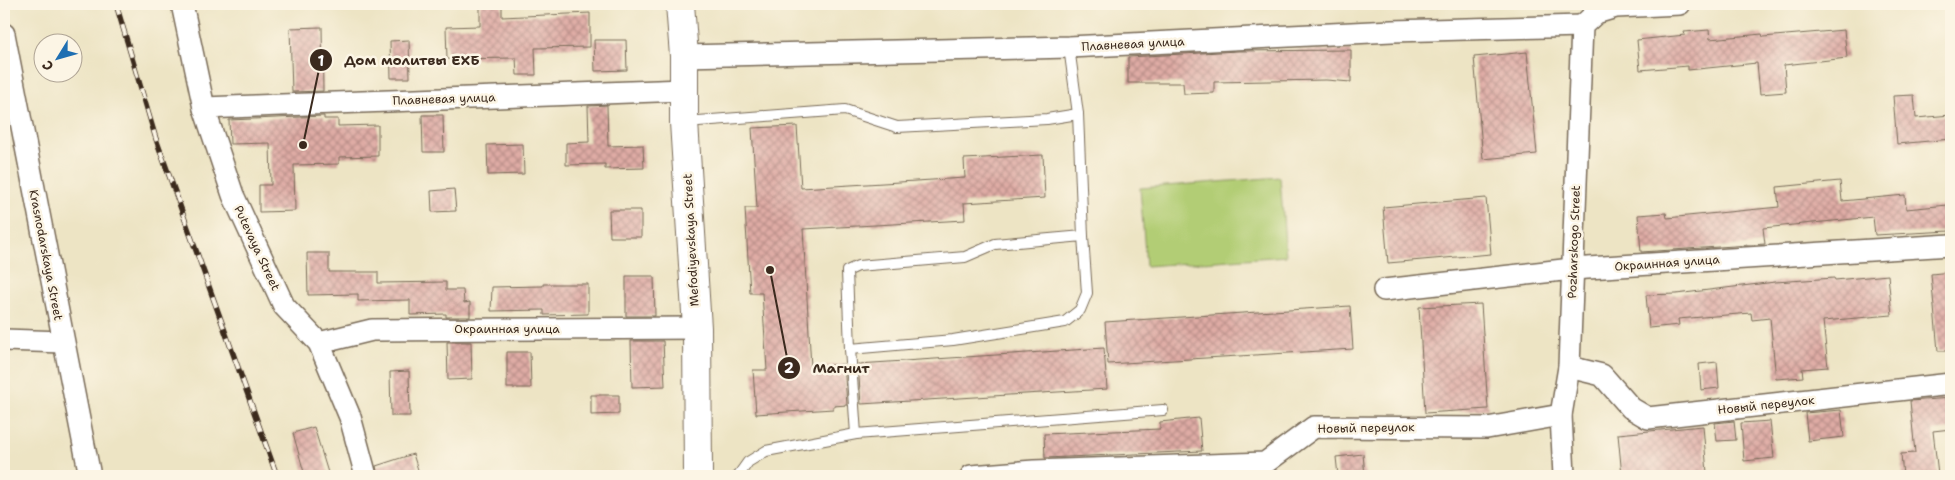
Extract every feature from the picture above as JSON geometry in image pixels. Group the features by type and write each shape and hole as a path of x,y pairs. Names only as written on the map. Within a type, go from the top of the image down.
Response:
{"main road":[{"name":"Mefodiyevskaya Street","path":"680,4 684,56 684,122 696,328 698,476"}],"street":[{"name":"Putevaya Street","path":"182,4 204,108 233,195 284,306 319,343 350,417 366,476"},
{"name":"Плавневая улица","path":"684,56 1070,47 1392,31 1589,20 1616,7 1680,4"},
{"name":"Pozharskogo Street","path":"1564,476 1561,416 1569,367 1572,269 1589,20"},
{"name":"Krasnodarskaya Street","path":"4,34 13,127 63,342 90,476"},
{"name":"Плавневая улица","path":"204,108 684,90"},
{"name":"Окраинная улица","path":"1384,290 1572,269 1951,245"},
{"name":"Окраинная улица","path":"319,343 372,330 696,328"},
{"path":"4,340 63,342"},
{"name":"Новый переулок","path":"1569,367 1602,375 1631,408 1648,418 1951,384"},
{"name":"Новый переулок","path":"971,476 1034,471 1266,463 1314,427 1487,428 1561,416"}],"lane":[{"path":"850,350 953,340 1066,322 1080,310 1087,292 1078,114 1070,47"},
{"path":"684,122 846,110 898,127 1047,119 1078,114"},
{"path":"856,434 847,272 858,266 965,257 995,244 1083,236"},
{"path":"738,476 748,462 766,451 856,434 1163,410"}],"green space":[{"path":"1280,177 1286,256 1146,266 1140,188"}],"building":[{"path":"480,4 502,4 502,17 590,13 590,47 535,48 536,75 517,75 516,58 447,59 446,27 480,26"},
{"path":"322,27 323,91 292,92 290,28"},
{"path":"1709,30 1710,39 1762,34 1763,37 1844,30 1847,58 1784,65 1786,92 1760,94 1757,63 1688,70 1688,66 1640,70 1637,40 1685,35 1684,32"},
{"path":"409,40 410,78 391,78 390,41"},
{"path":"594,40 626,40 627,70 595,71"},
{"path":"1351,50 1351,82 1326,80 1214,82 1214,93 1184,94 1183,83 1128,83 1128,57 1238,51"},
{"path":"1527,52 1537,154 1483,159 1474,57"},
{"path":"1914,95 1916,118 1951,115 1951,139 1897,144 1893,96"},
{"path":"607,105 608,146 643,145 644,168 605,169 605,164 566,165 566,143 589,142 588,106"},
{"path":"422,115 443,115 444,152 423,152"},
{"path":"324,116 324,119 338,119 338,126 378,125 378,156 339,157 339,164 294,165 295,211 259,212 259,185 271,185 270,143 230,144 229,120"},
{"path":"797,126 801,188 965,178 964,159 1043,155 1045,198 964,203 965,220 803,229 811,367 844,364 847,405 833,406 833,409 756,414 753,370 767,370 762,293 750,293 745,208 757,208 752,128"},
{"path":"523,144 524,174 488,175 487,145"},
{"path":"1840,181 1842,201 1905,195 1906,209 1948,205 1950,231 1875,235 1873,217 1763,228 1765,244 1641,252 1638,215 1666,213 1667,218 1779,207 1777,187"},
{"path":"454,189 456,211 432,212 431,191"},
{"path":"1486,198 1491,254 1388,263 1383,207"},
{"path":"609,210 641,210 641,237 610,237"},
{"path":"307,253 329,253 329,272 378,272 378,283 446,282 446,290 463,290 464,303 470,302 470,317 446,317 446,314 410,315 410,300 358,301 358,294 308,295"},
{"path":"1951,272 1951,351 1938,351 1931,274"},
{"path":"1888,275 1892,315 1823,321 1828,367 1802,369 1803,377 1776,379 1770,318 1752,320 1751,313 1678,319 1679,325 1649,328 1646,295 1676,294 1775,282 1834,278 1835,280"},
{"path":"626,276 654,276 655,316 626,316"},
{"path":"543,284 588,284 588,314 544,315 544,310 491,311 492,287 543,286"},
{"path":"1481,304 1488,409 1425,413 1419,307"},
{"path":"1350,306 1353,349 1108,364 1105,322"},
{"path":"631,341 663,341 665,386 632,387"},
{"path":"447,342 471,342 472,379 448,380"},
{"path":"1104,348 1107,389 861,404 858,364"},
{"path":"507,352 530,352 531,388 507,388"},
{"path":"1717,362 1719,388 1701,390 1699,364"},
{"path":"409,371 410,416 391,416 390,372"},
{"path":"591,395 619,395 619,414 591,415"},
{"path":"1951,398 1951,429 1933,431 1938,474 1903,476 1901,454 1915,453 1910,401"},
{"path":"1841,410 1844,437 1808,441 1805,413"},
{"path":"1199,418 1202,451 1045,458 1044,434 1160,429 1160,422"},
{"path":"1734,421 1736,440 1717,441 1715,423"},
{"path":"1770,421 1774,458 1744,461 1741,423"},
{"path":"1703,426 1707,473 1668,476 1622,476 1618,434"},
{"path":"314,427 329,476 305,476 293,433"},
{"path":"413,454 420,476 378,476 376,466"},
{"path":"1363,454 1365,476 1338,476 1336,457"}],"railway":[{"path":"116,4 156,139 277,476"}],"place":[{"name":"Дом молитвы ЕХБ","path":"303,145"},
{"name":"Магнит","path":"770,270"}]}
